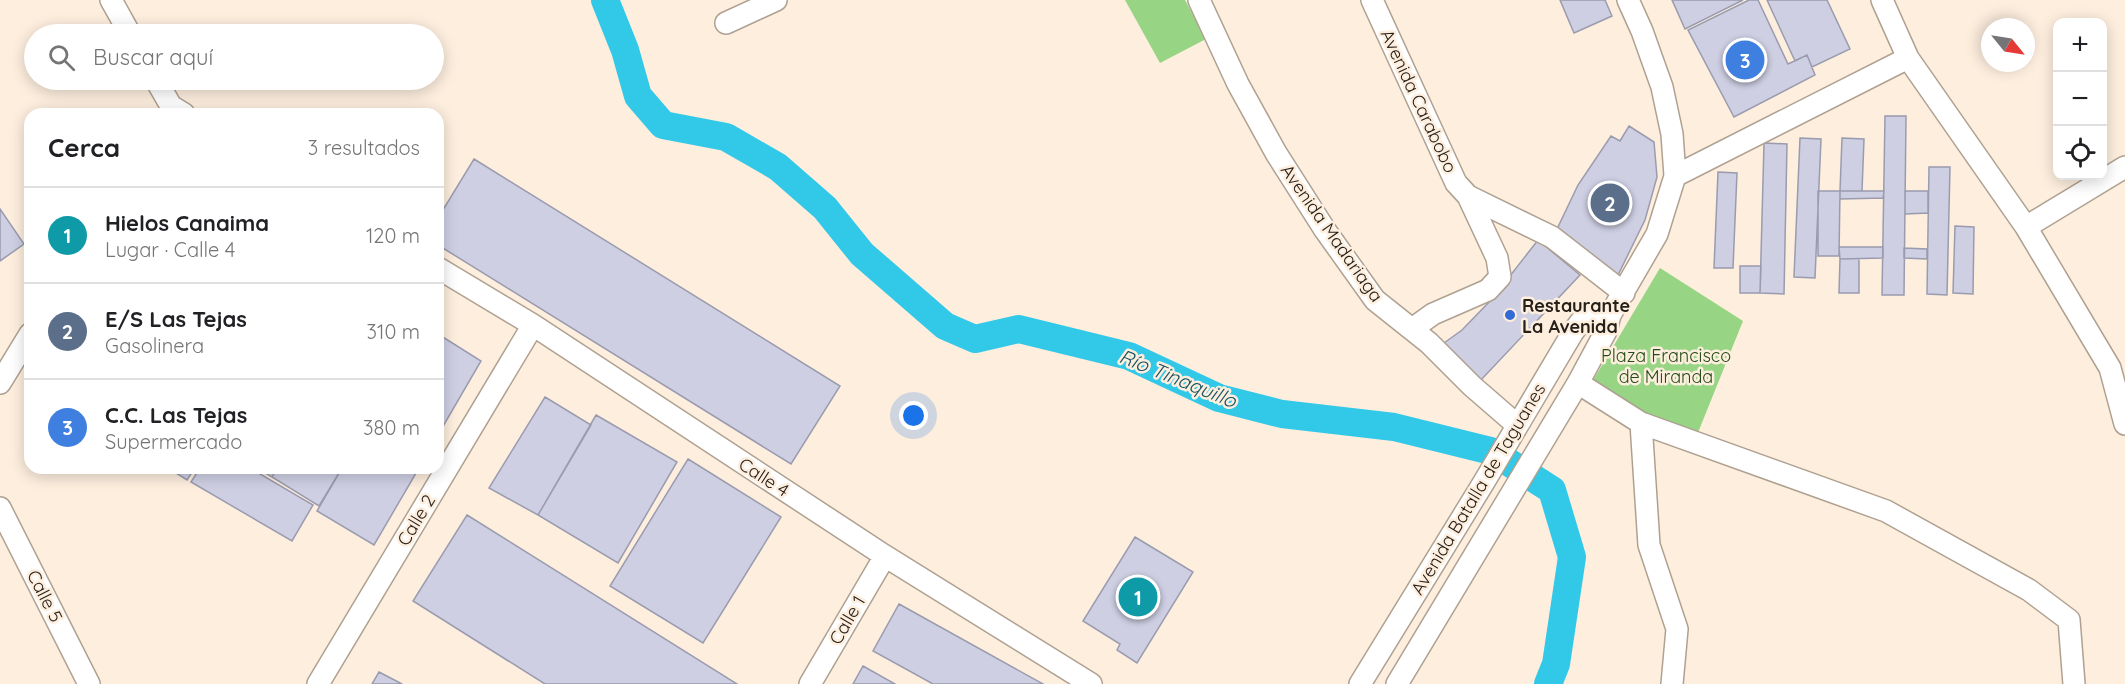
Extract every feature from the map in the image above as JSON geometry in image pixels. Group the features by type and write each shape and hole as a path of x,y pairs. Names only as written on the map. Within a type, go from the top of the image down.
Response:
{"street":[{"path":"111,0 124,24"},
{"path":"726,22 776,0"},
{"name":"Avenida Madariaga","path":"1199,0 1238,84 1276,153 1325,230 1375,300 1412,329 1514,431"},
{"name":"Avenida Carabobo","path":"1372,0 1456,183 1468,196 1552,237 1624,293"},
{"path":"1628,0 1662,87 1672,135 1675,176 1908,58"},
{"path":"1882,0 1908,58 2026,227 2110,368 2125,424"},
{"path":"161,90 171,108"},
{"path":"2026,227 2125,166"},
{"name":"Avenida Batalla de Taguanes","path":"1397,684 1578,383 1606,331 1610,315 1657,234 1675,176"},
{"path":"1412,329 1433,314 1488,290 1500,277 1497,258 1468,196"},
{"name":"Calle 4","path":"444,272 533,325 885,556 1091,684"},
{"name":"Avenida Batalla de Taguanes","path":"1360,684 1582,320 1591,314 1610,315"},
{"name":"Calle 2","path":"444,474 533,325"},
{"path":"0,383 24,344"},
{"path":"1578,383 1641,423 1886,511 2029,590 2069,620 2074,684"},
{"path":"1641,423 1649,545 1677,629 1672,684"},
{"name":"Calle 2","path":"318,684 444,474"},
{"name":"Calle 5","path":"0,508 89,684"},
{"name":"Calle 1","path":"810,684 885,556"}],"green space":[{"path":"1125,0 1185,0 1206,39 1160,63"},
{"name":"Plaza Francisco de Miranda","path":"1660,268 1743,321 1697,435 1640,415 1592,382"}],"building":[{"path":"1560,0 1605,0 1612,16 1574,33"},
{"path":"1672,0 1743,0 1685,29"},
{"path":"1749,0 1758,0 1788,64 1807,55 1815,75 1734,117 1688,30"},
{"path":"1767,0 1827,0 1850,49 1812,67 1807,55 1795,61"},
{"path":"1885,116 1906,116 1904,295 1882,295"},
{"path":"1629,126 1654,142 1657,177 1645,220 1618,275 1557,229 1578,185 1611,136 1620,141"},
{"path":"1800,138 1821,139 1815,278 1794,277"},
{"path":"1842,138 1864,139 1862,191 1840,191"},
{"path":"1764,143 1787,144 1784,294 1760,293"},
{"path":"474,159 840,386 791,464 444,249 444,208"},
{"path":"1929,167 1950,167 1947,295 1927,294"},
{"path":"1718,172 1737,173 1733,268 1714,268"},
{"path":"1818,191 1840,191 1839,256 1818,256"},
{"path":"1840,191 1884,191 1883,198 1840,199"},
{"path":"1905,191 1928,191 1928,213 1905,214"},
{"path":"0,209 24,244 0,261"},
{"path":"1955,226 1974,227 1973,294 1953,293"},
{"name":"Restaurante La Avenida","path":"1538,240 1580,275 1480,381 1444,343 1462,330 1492,299"},
{"path":"1839,247 1883,247 1883,258 1840,259"},
{"path":"1904,248 1927,249 1927,259 1904,258"},
{"path":"1840,259 1859,259 1859,293 1839,293"},
{"path":"1740,266 1761,266 1760,293 1740,293"},
{"path":"444,338 481,361 444,425"},
{"path":"545,397 591,425 538,515 489,488"},
{"path":"596,415 677,462 618,563 538,515"},
{"path":"688,459 781,517 703,643 610,586"},
{"path":"178,474 191,474 187,480"},
{"path":"196,474 260,474 313,505 292,541 191,482"},
{"path":"274,474 338,474 319,506 272,477"},
{"path":"339,474 415,474 374,545 317,511"},
{"path":"467,515 737,684 545,684 413,601"},
{"path":"1135,537 1193,572 1137,663 1117,650 1120,644 1083,621"},
{"path":"899,604 1043,684 933,684 873,651"},
{"path":"863,666 895,684 853,684"},
{"path":"379,672 402,684 372,684"}],"waterway":[{"name":"Río Tinaquillo","path":"605,0 625,50 638,96 663,125 726,137 778,167 825,208 862,254 945,326 975,339 1019,329 1129,356 1219,398 1282,414 1394,427 1491,451 1552,490 1572,557 1556,664 1548,684"}],"place":[{"name":"C.C. Las Tejas","path":"1745,60"},
{"name":"E/S Las Tejas","path":"1610,203"},
{"name":"Restaurante La Avenida","path":"1510,315"},
{"name":"Hielos Canaima","path":"1138,597"}]}
